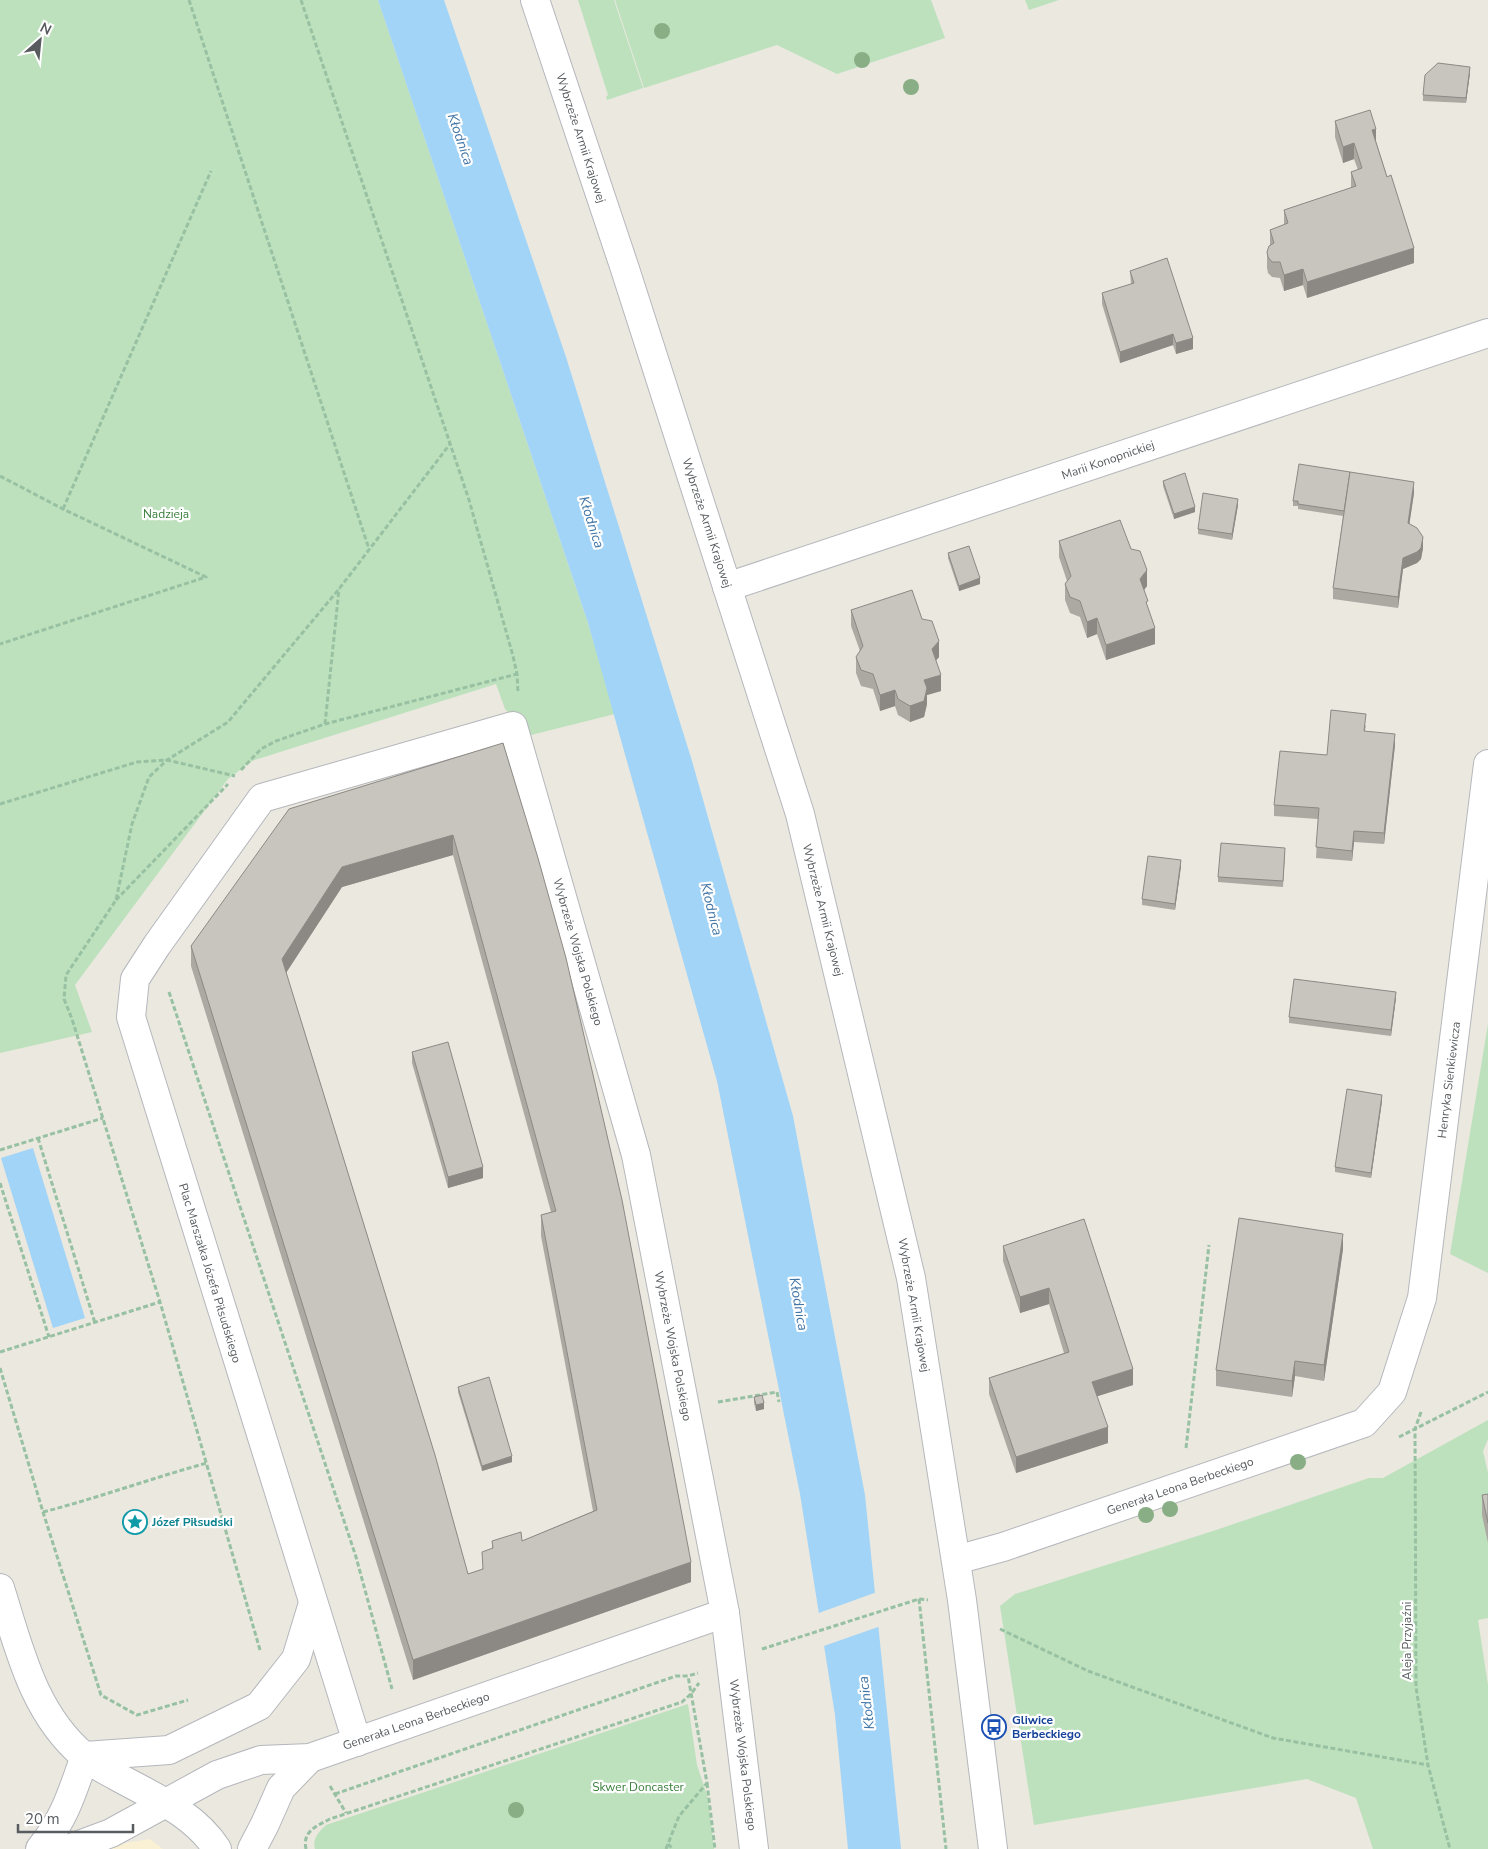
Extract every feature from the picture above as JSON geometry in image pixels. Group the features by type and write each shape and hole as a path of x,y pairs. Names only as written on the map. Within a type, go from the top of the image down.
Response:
{"street":[{"name":"Wybrzeże Armii Krajowej","path":"535,0 625,269 800,814 911,1278 956,1560 993,1849"},
{"name":"Marii Konopnickiej","path":"728,587 1488,333"},
{"name":"Plac Marszałka Józefa Piłsudskiego","path":"356,1742 131,1016 135,979 157,945 262,798 513,726"},
{"name":"Wybrzeże Wojska Polskiego","path":"513,726 636,1155 725,1613 754,1849"},
{"name":"Henryka Sienkiewicza","path":"1392,1392 1422,1298 1488,764"},
{"name":"Generała Leona Berbeckiego","path":"956,1560 1003,1547 1364,1423 1392,1392"},
{"path":"0,1588 23,1662 35,1692 48,1716 65,1737 84,1756 190,1819 202,1830 217,1849"},
{"path":"84,1756 168,1750 259,1706 296,1659 313,1603"},
{"name":"Generała Leona Berbeckiego","path":"68,1849 111,1833 217,1775 261,1760 310,1758 725,1613"},
{"path":"40,1849 55,1830 64,1814 84,1756"},
{"path":"252,1849 281,1788 310,1758"}],"path":[{"path":"189,0 369,549"},
{"path":"301,0 469,500 517,674 519,703 513,726"},
{"path":"63,509 211,171"},
{"path":"261,1655 160,1302 64,999 66,975 116,900 132,824 149,777 167,760 228,722 339,588 450,444"},
{"path":"0,476 63,509 206,577 0,644"},
{"path":"325,724 339,588"},
{"path":"0,804 137,762 167,760 235,776"},
{"path":"168,987 356,1557 392,1689"},
{"path":"0,1150 103,1118"},
{"path":"38,1138 95,1322"},
{"path":"0,1183 49,1337"},
{"path":"1185,1456 1209,1245"},
{"path":"0,1352 160,1302"},
{"path":"0,1368 101,1695 137,1715 195,1698"},
{"path":"733,1400 777,1392 779,1402"},
{"name":"Aleja Przyjaźni","path":"1450,1849 1428,1765 1416,1687 1415,1429 1488,1392"},
{"path":"43,1512 82,1502 207,1463"},
{"path":"778,1642 918,1598 946,1849"},
{"path":"994,1626 1088,1671 1273,1738 1428,1765"},
{"path":"346,1814 335,1794 676,1676 688,1676 703,1671"},
{"path":"688,1676 707,1783 715,1849"},
{"path":"306,1849 305,1843 311,1829 346,1814 682,1702 691,1694 700,1681"},
{"path":"666,1849 679,1816 707,1783"},
{"path":"668,1844 672,1849"}],"shaded area":[{"path":"150,1839 163,1849 87,1849"}],"green space":[{"name":"Nadzieja","path":"0,0 378,0 588,623 615,714 531,735 505,709 496,684 252,761 228,779 75,985 92,1032 0,1053"},
{"path":"578,0 614,0 643,88 607,100 606,97 608,95"},
{"path":"615,0 931,0 945,38 837,74 777,45 644,88"},
{"path":"1025,0 1059,0 1029,10"},
{"path":"1488,1024 1488,1273 1450,1254"},
{"path":"1488,1420 1488,1439 1483,1451 1488,1473 1488,1618 1478,1620 1488,1685 1488,1849 1373,1849 1356,1798 1307,1779 1034,1825 1000,1606 1015,1594 1216,1530 1369,1478 1383,1478"},
{"name":"Skwer Doncaster","path":"688,1704 697,1765 708,1798 714,1849 315,1849 315,1838 326,1825"}],"water":[{"name":"Kłodnica","path":"378,0 444,0 566,357 692,761 793,1116 865,1495 901,1849 848,1849 835,1715 800,1494 717,1081 588,623"},
{"path":"33,1148 85,1318 53,1328 1,1158"}],"pier":[{"path":"877,1592 881,1626 821,1647 816,1614"}],"building":[{"path":"1438,63 1470,67 1466,98 1423,95 1425,75"},
{"path":"1370,110 1376,129 1372,130 1387,177 1391,175 1414,248 1307,282 1303,269 1284,275 1280,262 1272,262 1268,257 1269,246 1274,243 1270,230 1288,223 1284,210 1356,186 1351,172 1362,168 1354,143 1343,147 1335,121"},
{"path":"1167,258 1193,338 1176,343 1173,334 1120,352 1102,293 1134,283 1130,271"},
{"path":"1299,464 1350,472 1344,511 1298,504 1298,501 1293,501"},
{"path":"1350,472 1414,482 1408,523 1417,528 1423,537 1421,548 1417,552 1403,558 1398,597 1333,588"},
{"path":"1185,473 1195,507 1174,514 1163,481"},
{"path":"1203,493 1238,499 1232,534 1198,529"},
{"path":"1120,520 1131,549 1140,551 1147,570 1140,579 1155,628 1106,645 1097,618 1087,622 1080,601 1070,597 1065,584 1071,576 1059,541"},
{"path":"969,546 980,578 959,586 948,553"},
{"path":"912,590 922,619 932,621 939,641 932,649 941,675 924,680 927,688 924,701 910,706 898,699 895,690 880,695 873,674 861,670 856,657 863,646 851,610"},
{"path":"1331,710 1366,714 1364,731 1395,734 1384,833 1354,831 1352,851 1316,847 1319,808 1274,805 1280,751 1327,755"},
{"path":"503,743 566,958 622,1200 691,1562 413,1660 191,946 289,809","holes":["453,835 556,1211 541,1215 597,1510 522,1541 521,1532 492,1541 493,1548 482,1552 483,1569 468,1574 435,1455 282,959 342,867"]},
{"path":"1221,843 1285,848 1283,881 1218,877"},
{"path":"1148,856 1181,860 1175,904 1142,899"},
{"path":"1294,979 1396,992 1391,1030 1289,1017"},
{"path":"448,1042 483,1167 448,1177 412,1052"},
{"path":"1347,1089 1382,1095 1371,1173 1335,1167"},
{"path":"1239,1218 1343,1234 1324,1365 1295,1361 1292,1381 1216,1370"},
{"path":"1084,1219 1133,1369 1092,1382 1108,1427 1016,1457 989,1378 1069,1352 1049,1288 1020,1297 1003,1246"},
{"path":"489,1377 512,1456 482,1466 458,1387"},
{"path":"762,1395 764,1403 756,1405 754,1397"},
{"path":"1488,1494 1488,1523 1482,1495"}],"place":[{"name":"Józef Piłsudski","path":"135,1522"},
{"name":"Gliwice Berbeckiego","path":"994,1727"}]}
